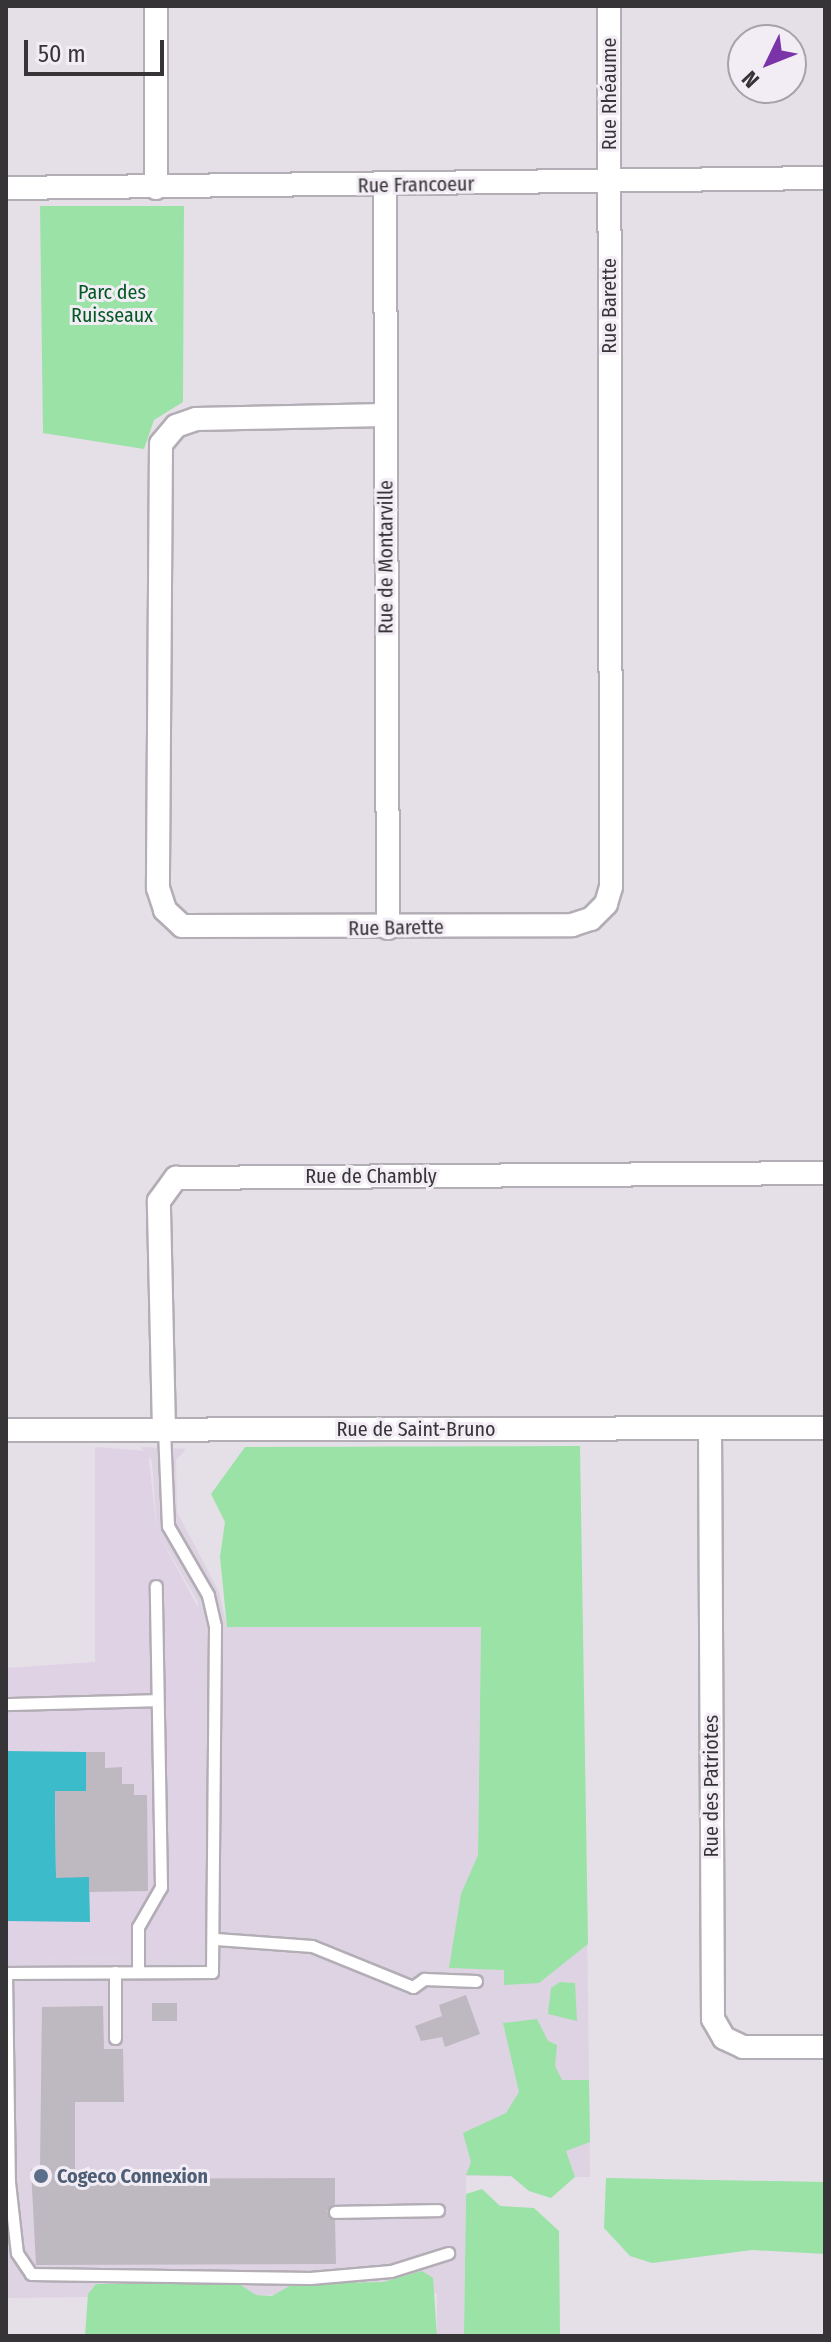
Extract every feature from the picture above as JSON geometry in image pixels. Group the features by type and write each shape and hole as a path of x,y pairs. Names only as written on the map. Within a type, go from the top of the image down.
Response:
{"street":[{"path":"156,6 156,188"},
{"name":"Rue Rhéaume","path":"609,6 609,182"},
{"name":"Rue Francoeur","path":"6,188 385,186 825,178"},
{"name":"Rue Barette","path":"385,415 193,420 174,428 161,444 158,888 169,916 192,929 579,924 597,915 609,894 609,182"},
{"name":"Rue de Montarville","path":"385,186 388,928"},
{"name":"Rue de Chambly","path":"164,1430 159,1201 176,1178 825,1173"},
{"name":"Rue des Patriotes","path":"710,1428 713,2019 724,2038 743,2047 825,2047"},
{"name":"Rue de Saint-Bruno","path":"6,1430 825,1428"}],"lane":[{"path":"164,1430 168,1526 208,1595 215,1626 216,1939 212,1972 6,1973 9,2182 17,2253 31,2274 310,2278 391,2271 448,2253"},
{"path":"138,1972 138,1927 161,1887 156,1586"},
{"path":"6,1704 157,1700"},
{"path":"216,1939 312,1946 413,1987 424,1979 476,1981"},
{"path":"115,1972 115,2038"},
{"path":"335,2212 438,2210"}],"shaded area":[{"path":"95,1447 148,1451 157,1531 201,1613 205,1943 183,1958 6,1959 6,1668 95,1662"},
{"path":"141,1447 186,1449 176,1460 177,1512 219,1592 227,1627 481,1626 477,1914 587,1919 590,2177 466,2176 464,2336 437,2336 437,2293 6,2298 6,1959 183,1958 198,1602 157,1531 152,1461"}],"green space":[{"name":"Parc des Ruisseaux","path":"40,206 184,206 183,402 154,420 144,449 43,433"},
{"path":"580,1446 588,1944 539,1983 504,1985 504,1970 449,1968 461,1894 478,1855 481,1627 227,1627 220,1557 225,1522 211,1494 245,1447"},
{"path":"560,1982 575,1983 577,2021 548,2014 551,1988"},
{"path":"537,2019 548,2041 557,2045 555,2066 562,2080 589,2080 590,2142 566,2151 575,2177 551,2198 529,2191 511,2176 466,2175 471,2162 463,2133 506,2113 519,2092 503,2023"},
{"path":"606,2178 825,2182 825,2254 752,2250 652,2263 630,2256 604,2228"},
{"path":"482,2189 500,2206 534,2208 559,2231 560,2336 464,2336 466,2194"},
{"path":"422,2271 433,2278 437,2336 85,2336 88,2294 96,2284 239,2284 256,2295 272,2296 293,2284 383,2282"}],"water":[{"path":"6,1751 86,1752 86,1791 55,1792 56,1877 89,1877 90,1922 6,1921"}],"building":[{"path":"86,1752 105,1752 105,1768 122,1767 122,1784 134,1784 134,1795 147,1795 148,1891 89,1892 89,1877 56,1878 55,1791 86,1791"},
{"path":"466,1995 480,2034 445,2047 442,2037 421,2041 415,2026 442,2016 439,2005"},
{"path":"152,2003 177,2003 177,2021 152,2021"},
{"path":"103,2006 104,2049 123,2049 124,2102 75,2102 75,2179 335,2178 335,2204 327,2211 335,2220 336,2264 36,2265 31,2169 40,2169 42,2007"}],"place":[{"name":"Cogeco Connexion","path":"41,2176"}]}
